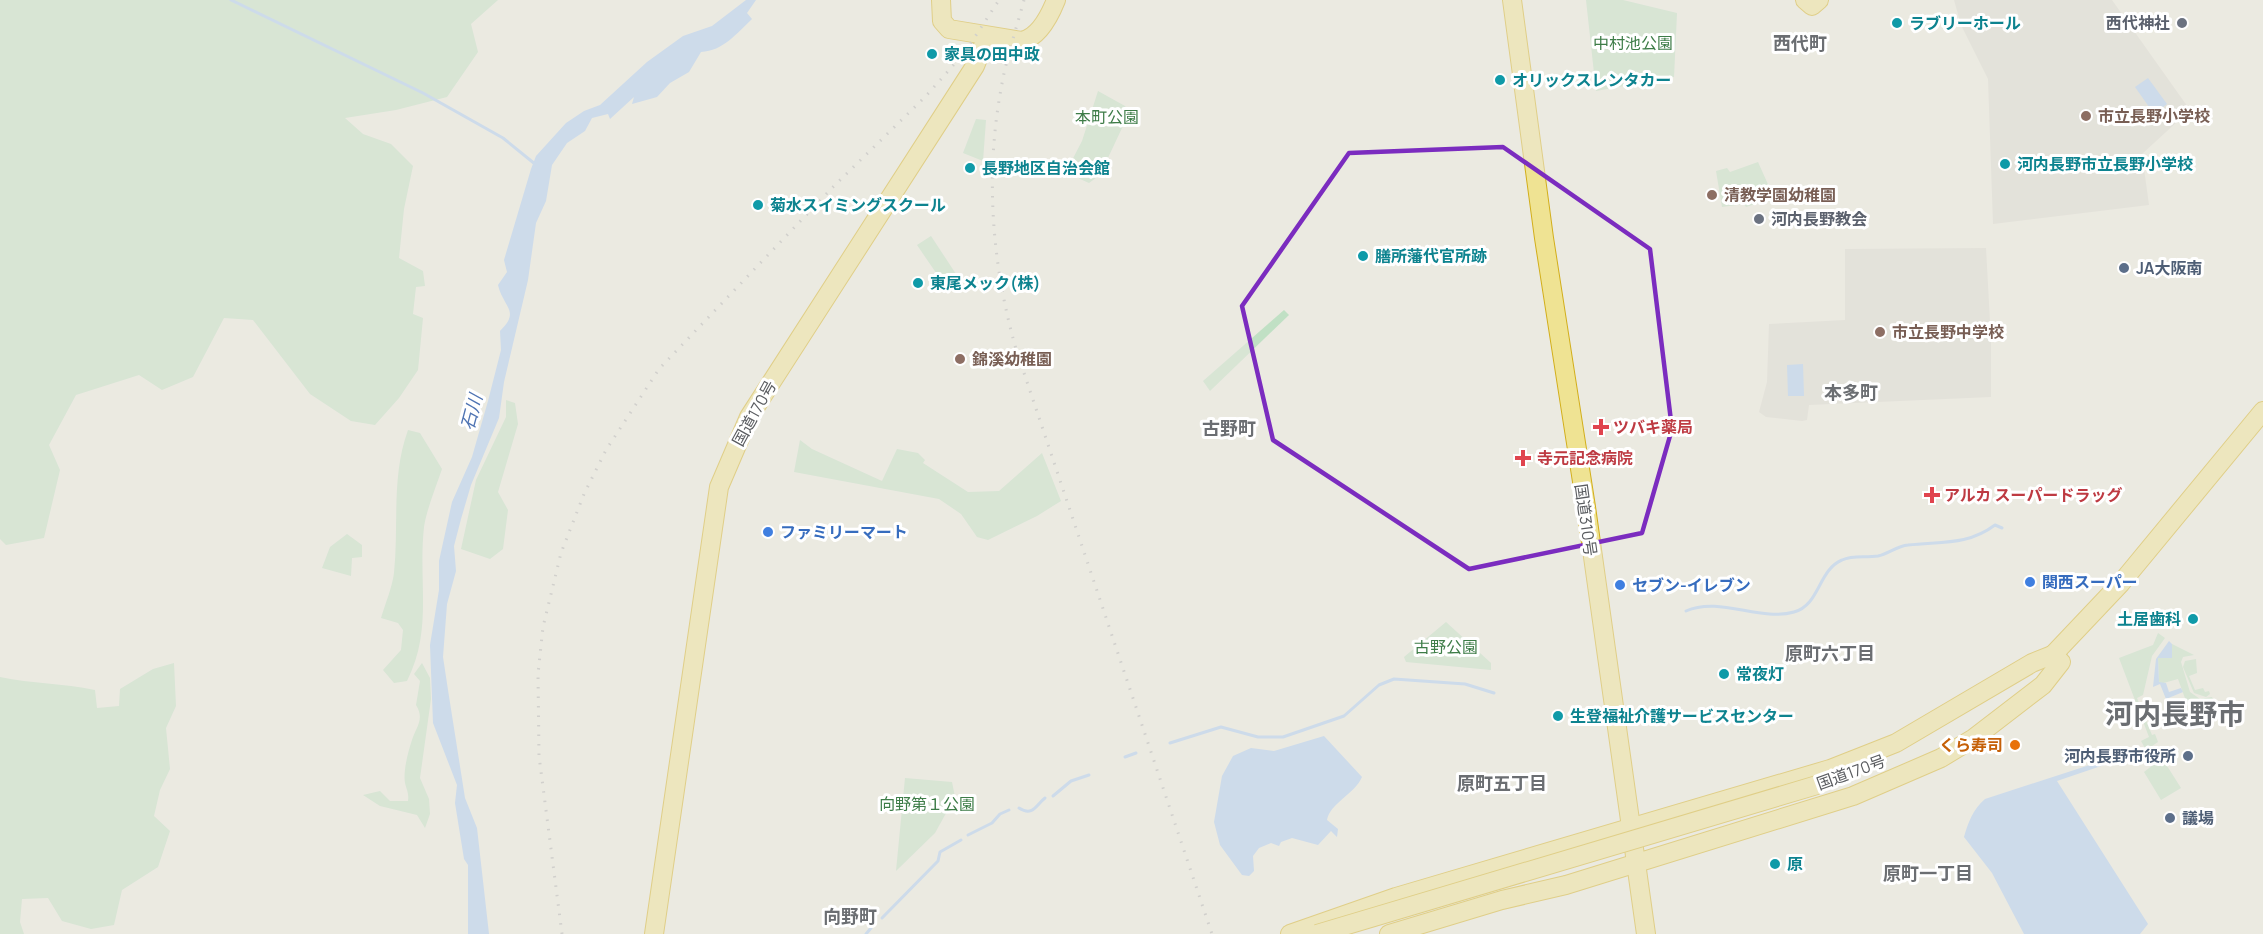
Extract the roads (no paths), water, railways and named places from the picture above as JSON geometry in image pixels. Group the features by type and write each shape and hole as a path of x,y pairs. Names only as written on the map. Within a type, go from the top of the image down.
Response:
{"highway":[{"path":"941,0 942,21 949,29 1022,41 1032,38 1048,18 1056,0"},
{"name":"国道310号","path":"1512,0 1646,934"},
{"path":"1806,0 1812,6 1819,0"},
{"name":"国道170号","path":"654,934 719,487 729,460 749,417 969,76 987,36"},
{"name":"国道170号","path":"2059,657 2263,411"},
{"name":"国道170号","path":"1317,934 1819,790 1872,778 1933,749 2013,698 2108,617 2263,426"},
{"path":"1290,934 1396,897 1830,770 1919,730 2032,663 2059,657"},
{"path":"1397,932 1635,863 1853,796 1941,758 1998,722 2043,685 2059,657"},
{"name":"国道170号","path":"1358,934 1819,790"}],"water":[{"path":"746,0 756,0 747,13 752,19 735,35 723,45 701,52 689,72 670,83 657,97 632,104 634,97 610,119 608,114 592,118 585,131 567,143 552,165 546,201 536,223 528,280 504,382 499,418 471,485 461,519 454,546 456,571 447,604 443,657 465,798 477,828 489,934 468,934 468,865 464,859 455,803 457,785 433,723 430,645 439,590 439,561 452,502 472,457 501,350 500,331 509,318 509,309 498,285 507,272 504,260 531,169 536,156 566,123 584,111 600,105 647,62 683,36 712,26"},
{"path":"2148,78 2167,104 2154,114 2135,87"},
{"path":"1803,364 1804,396 1788,396 1787,365"},
{"path":"2169,641 2172,644 2172,658 2158,658 2159,682 2166,683 2169,692 2181,688 2183,692 2166,699 2160,684 2153,687 2156,659"},
{"path":"1324,736 1362,777 1329,814 1327,820 1338,829 1337,837 1331,831 1318,845 1292,838 1281,842 1279,846 1271,843 1259,848 1253,856 1254,871 1249,876 1242,875 1220,845 1214,822 1222,776 1233,756 1251,748 1274,751"},
{"path":"2102,761 2104,765 2057,781 2148,924 2140,934 2024,934 1992,873 1964,837 1969,821 1985,799"}],"waterway":[{"path":"231,0 423,93 503,138 535,164"},
{"path":"1686,611 1712,606 1768,614 1794,612 1809,602 1828,571 1842,560 1878,556 1904,546 1964,540 1985,532 1995,525 2002,528"},
{"path":"1170,743 1221,727 1258,737 1283,737 1344,716 1379,685 1394,679 1465,684 1494,693"},
{"path":"1125,757 1136,753"},
{"path":"1053,796 1071,781 1089,775"},
{"path":"1019,808 1031,811 1045,798"},
{"path":"968,835 992,823 1000,814 1009,810"},
{"path":"882,918 938,861 940,852 961,840"},
{"path":"866,934 871,928"}],"railway":[{"path":"562,934 539,756 538,674 543,627 561,553 584,494 606,450 659,369 833,187 926,96 965,52 999,0"},
{"path":"1024,0 1003,78 993,155 992,187 996,253 1001,285 1016,349 1212,934"}],"place":[{"name":"ラブリーホール","path":"1897,23"},
{"name":"西代神社","path":"2182,23"},
{"name":"家具の田中政","path":"932,54"},
{"name":"オリックスレンタカー","path":"1500,80"},
{"name":"市立長野小学校","path":"2086,116"},
{"name":"河内長野市立長野小学校","path":"2005,164"},
{"name":"長野地区自治会館","path":"970,168"},
{"name":"清教学園幼稚園","path":"1712,195"},
{"name":"菊水スイミングスクール","path":"758,205"},
{"name":"河内長野教会","path":"1759,219"},
{"name":"膳所藩代官所跡","path":"1363,256"},
{"name":"JA大阪南","path":"2124,268"},
{"name":"東尾メック(株)","path":"918,283"},
{"name":"市立長野中学校","path":"1880,332"},
{"name":"錦溪幼稚園","path":"960,359"},
{"name":"ツバキ薬局","path":"1601,427"},
{"name":"寺元記念病院","path":"1523,458"},
{"name":"アルカ スーパードラッグ","path":"1932,495"},
{"name":"ファミリーマート","path":"768,532"},
{"name":"関西スーパー","path":"2030,582"},
{"name":"セブン-イレブン","path":"1620,585"},
{"name":"土居歯科","path":"2193,619"},
{"name":"常夜灯","path":"1724,674"},
{"name":"生登福祉介護サービスセンター","path":"1558,716"},
{"name":"くら寿司","path":"2015,745"},
{"name":"河内長野市役所","path":"2188,756"},
{"name":"議場","path":"2170,818"},
{"name":"原","path":"1775,864"}],"district":[{"name":"西代町","path":"1800,43"},
{"name":"本多町","path":"1851,392"},
{"name":"古野町","path":"1229,428"},
{"name":"原町六丁目","path":"1830,653"},
{"name":"河内長野市","path":"2175,713"},
{"name":"原町五丁目","path":"1502,783"},
{"name":"原町一丁目","path":"1928,873"},
{"name":"向野町","path":"850,916"}],"park label":[{"name":"中村池公園","path":"1633,43"},
{"name":"本町公園","path":"1107,117"},
{"name":"古野公園","path":"1446,647"},
{"name":"向野第１公園","path":"927,804"}],"water label":[{"name":"石川","path":"471,412"}]}
